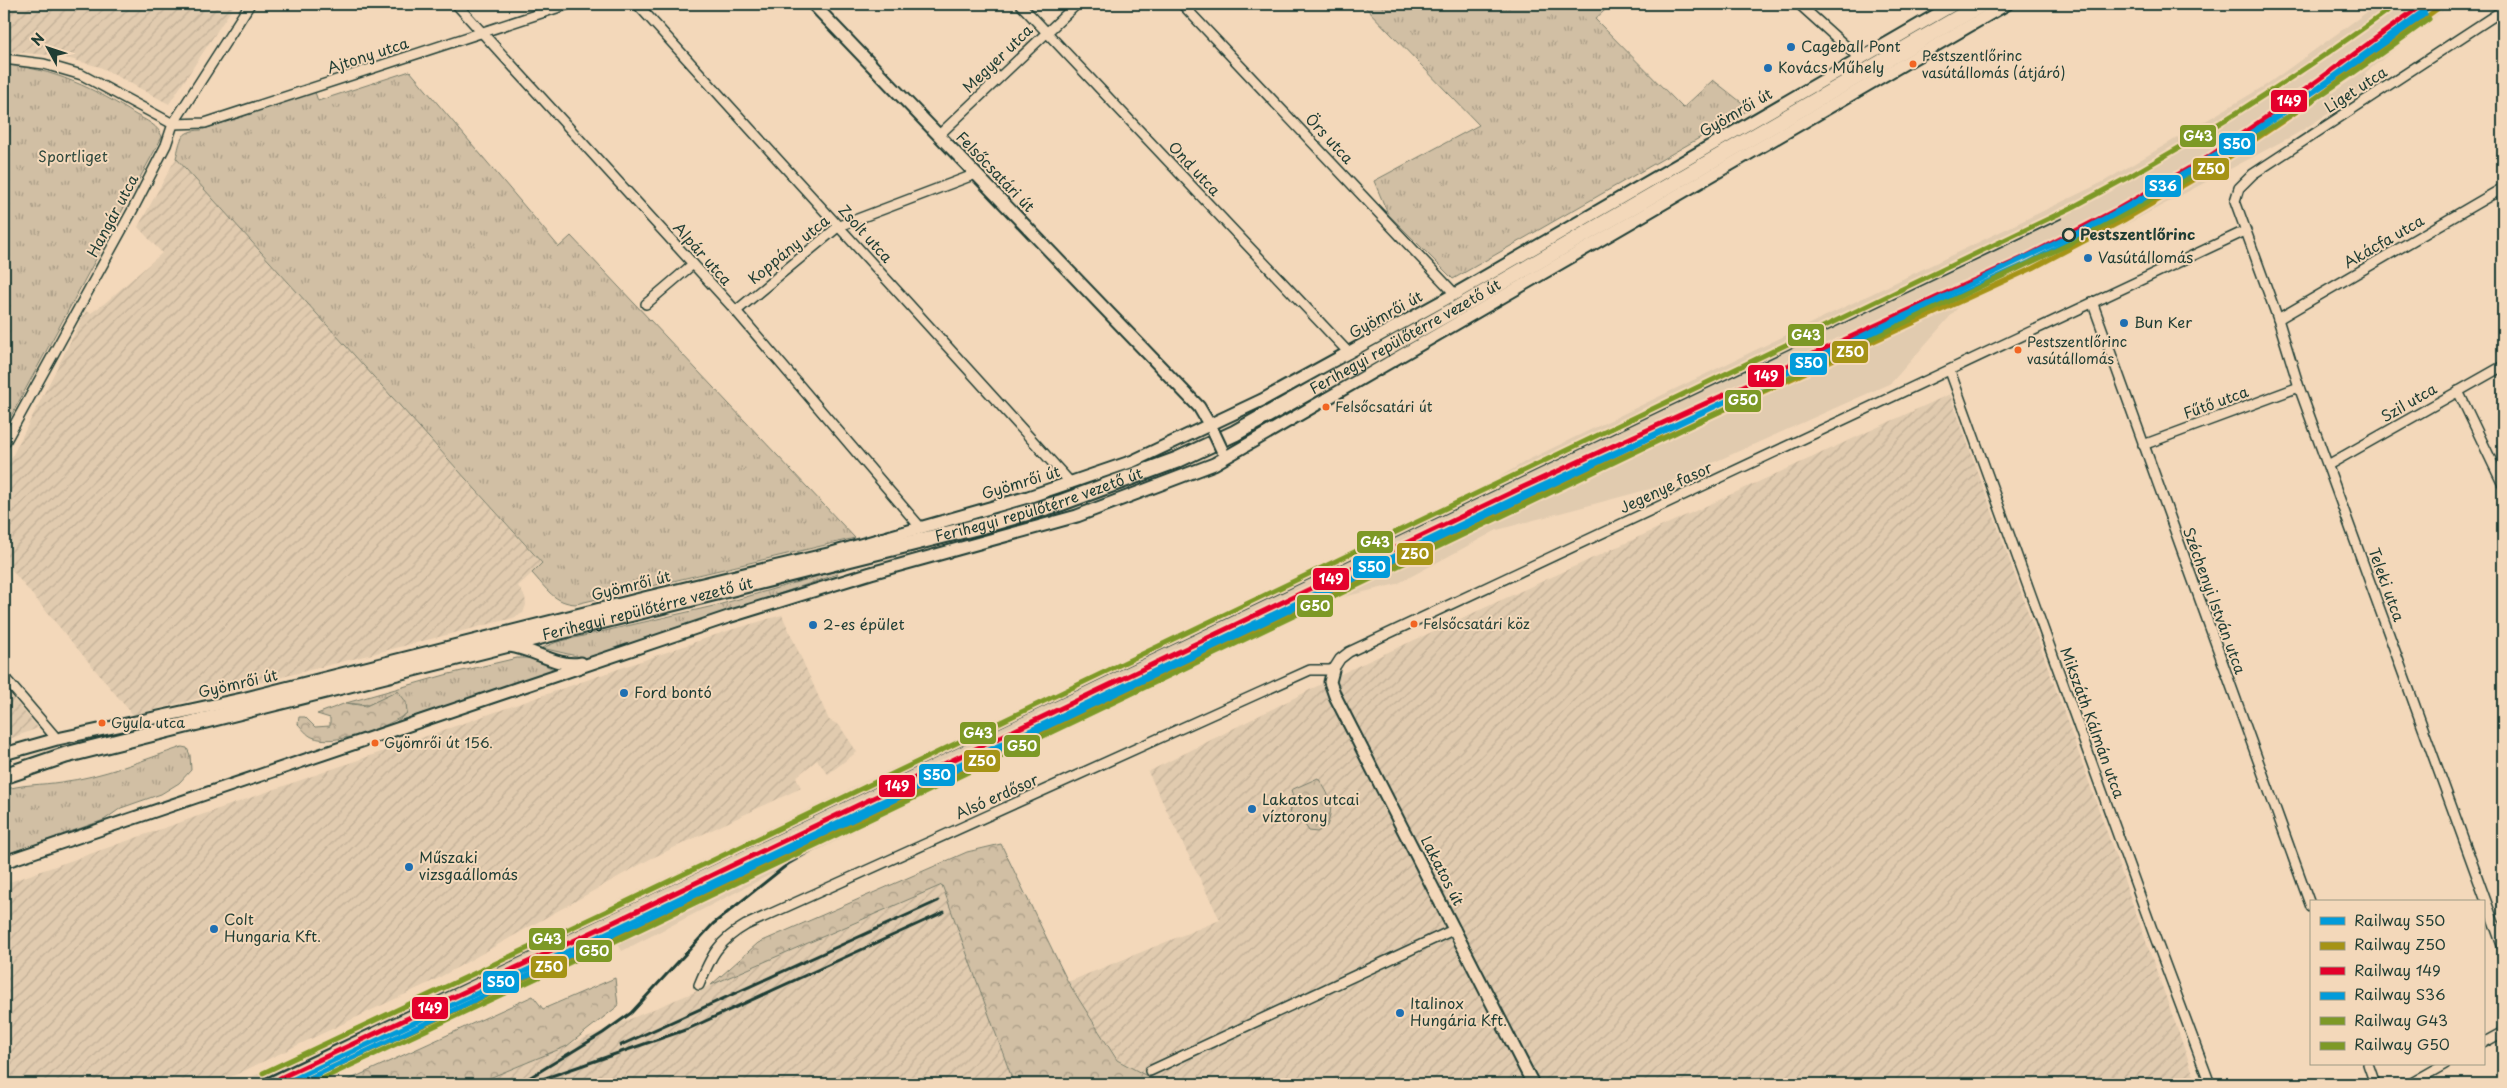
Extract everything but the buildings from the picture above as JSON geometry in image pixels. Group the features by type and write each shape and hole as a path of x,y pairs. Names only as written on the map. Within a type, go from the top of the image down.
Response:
{"main road":[{"name":"Ferihegyi repülőtérre vezető út","path":"4,776 66,755 377,679 504,644 984,525 1060,502 1177,460 1235,433 1453,311 1982,4"}],"street":[{"name":"Hangár utca","path":"4,444 135,204 166,145 173,124 250,4"},
{"name":"Alpár utca","path":"456,4 736,312 921,528"},
{"name":"Ajtony utca","path":"173,124 205,123 569,4"},
{"name":"Zsolt utca","path":"637,4 1071,483"},
{"name":"Felsőcsatári út","path":"813,4 1199,407 1224,454"},
{"name":"Ond utca","path":"1020,4 1349,353"},
{"name":"Megyer utca","path":"939,135 1077,4"},
{"name":"Örs utca","path":"1182,4 1455,294"},
{"path":"1799,4 1860,59"},
{"name":"Gyömrői út","path":"4,754 58,739 255,696 648,597 832,553 1071,483 1149,454 1211,428 1455,294 1955,4"},
{"path":"4,862 609,657 872,573 1077,516 1147,491 1224,454 2007,4"},
{"name":"Liget utca","path":"2245,232 2235,201 2239,188 2246,180 2503,13"},
{"path":"4,59 44,64 82,75 173,124"},
{"name":"Koppány utca","path":"736,312 839,226 976,174"},
{"name":"Akácfa utca","path":"2278,319 2503,188"},
{"name":"Jegenye fasor","path":"1333,670 1340,659 1349,652 2245,232"},
{"name":"Teleki utca","path":"2245,232 2278,319 2299,388 2503,948"},
{"path":"646,304 693,264"},
{"name":"Széchenyi István utca","path":"2093,304 2310,904"},
{"name":"Szil utca","path":"2328,465 2503,366"},
{"name":"Mikszáth Kálmán utca","path":"1950,371 2210,1084"},
{"name":"Fűtő utca","path":"2143,445 2299,388"},
{"path":"2458,391 2503,485"},
{"path":"504,644 527,648 555,661 572,665 609,657"},
{"name":"Alsó erdősor","path":"699,985 712,954 717,947 746,924 1310,670 1333,670"},
{"name":"Lakatos út","path":"1333,670 1330,682 1335,696 1533,1084"},
{"path":"4,677 58,739"},
{"path":"1150,1071 1455,929"},
{"path":"2484,1042 2503,1032"},
{"path":"2369,1066 2375,1084"},
{"path":"2410,1084 2442,1066"}],"shaded area":[{"path":"4,4 235,4 169,104 100,67 59,56 4,51"},
{"path":"2378,4 2451,4 2365,73 2372,86 2296,134 2127,224 1961,304 1891,383 1661,486 1497,530 1397,584 1339,598 863,827 622,951 613,935 297,1084 237,1084 902,764 1323,567 1478,490 1528,460 2103,182 2266,85"},
{"path":"176,158 542,564 518,586 525,597 526,605 523,613 513,618 133,715 4,561 4,472 86,311 91,313 105,303 162,253 138,227"},
{"path":"1950,394 2197,1084 1163,1084 1118,1060 1068,982 1220,920 1148,772 1347,671"},
{"path":"782,615 829,720 839,725 857,752 828,774 817,760 796,777 801,788 650,859 435,980 216,1084 4,1084 4,884 724,632"},
{"path":"4,688 38,728 4,741"},
{"path":"942,885 1014,1084 475,1084 711,985"}],"green space":[{"path":"1362,4 1612,4 1595,19 1683,108 1713,80 1750,109 1453,279 1388,214 1374,181 1479,125"},
{"name":"Sportliget","path":"4,65 39,70 73,81 106,97 152,124 162,137 4,429"},
{"path":"410,71 559,247 571,236 855,538 576,604 562,601 547,590 532,573 542,563 176,158 180,141 189,132 201,130 315,92 318,101"},
{"path":"836,571 838,574 601,654 585,658 542,648 557,642 718,605"},
{"path":"517,658 531,658 555,670 396,722 407,713 398,692 368,705 346,703 445,675"},
{"path":"398,691 406,702 407,713 388,724 361,734 334,739 322,739 310,736 298,724 299,717 305,717 315,727 330,726 330,718 317,714 346,703 366,706"},
{"path":"182,747 187,748 190,755 191,770 179,783 161,794 121,808 104,820 4,855 4,790 76,780 122,768"},
{"path":"1318,778 1326,790 1331,806 1327,826 1317,832 1309,831 1303,822 1289,821 1293,796 1291,790"},
{"path":"1001,844 1068,982 1117,1060 1162,1084 1014,1084 942,885 711,985 758,943 967,852"},
{"path":"615,978 618,1006 567,1046 475,1084 340,1084 533,996 543,1009"}],"railway":[{"path":"253,1084 2061,218"},
{"path":"519,1084 603,1033 631,1013 713,924 788,864 876,813"},
{"path":"621,1045 938,901"},
{"path":"531,1083 688,1029 944,912"}],"rail line":[{"name":"G43","path":"263,1073 611,909 2073,207 2157,161 2239,111 2319,59 2397,4"},
{"name":"149","path":"280,1078 616,921 1521,488 2027,256 2118,209 2207,158 2291,100 2423,4"},
{"name":"S50","path":"283,1084 619,927 1524,494 2030,262 2121,214 2210,163 2295,105 2433,4"},
{"name":"Z50","path":"297,1084 622,933 1527,500 2033,268 2124,220 2213,168 2299,110 2437,9"},
{"name":"S36","path":"297,1084 621,931 2085,229 2173,180 2259,128 2301,101 2425,14"},
{"name":"G50","path":"311,1084 624,937 2088,235 2176,186 2305,106 2429,19"}],"place":[{"name":"Cageball Pont","path":"1791,47"},
{"name":"Pestszentlőrinc vasútállomás (átjáró)","path":"1913,64"},
{"name":"Kovács Műhely","path":"1768,68"},
{"name":"Pestszentlőrinc","path":"2069,235"},
{"name":"Vasútállomás","path":"2088,258"},
{"name":"Bun Ker","path":"2124,323"},
{"name":"Pestszentlőrinc vasútállomás","path":"2018,350"},
{"name":"Felsőcsatári út","path":"1326,407"},
{"name":"Felsőcsatári köz","path":"1414,624"},
{"name":"2-es épület","path":"813,625"},
{"name":"Ford bontó","path":"624,693"},
{"name":"Gyula utca","path":"102,723"},
{"name":"Gyömrői út 156.","path":"375,743"},
{"name":"Lakatos utcai víztorony","path":"1252,809"},
{"name":"Műszaki vizsgaállomás","path":"409,867"},
{"name":"Colt Hungaria Kft.","path":"214,929"},
{"name":"Italinox Hungária Kft.","path":"1400,1013"}]}
